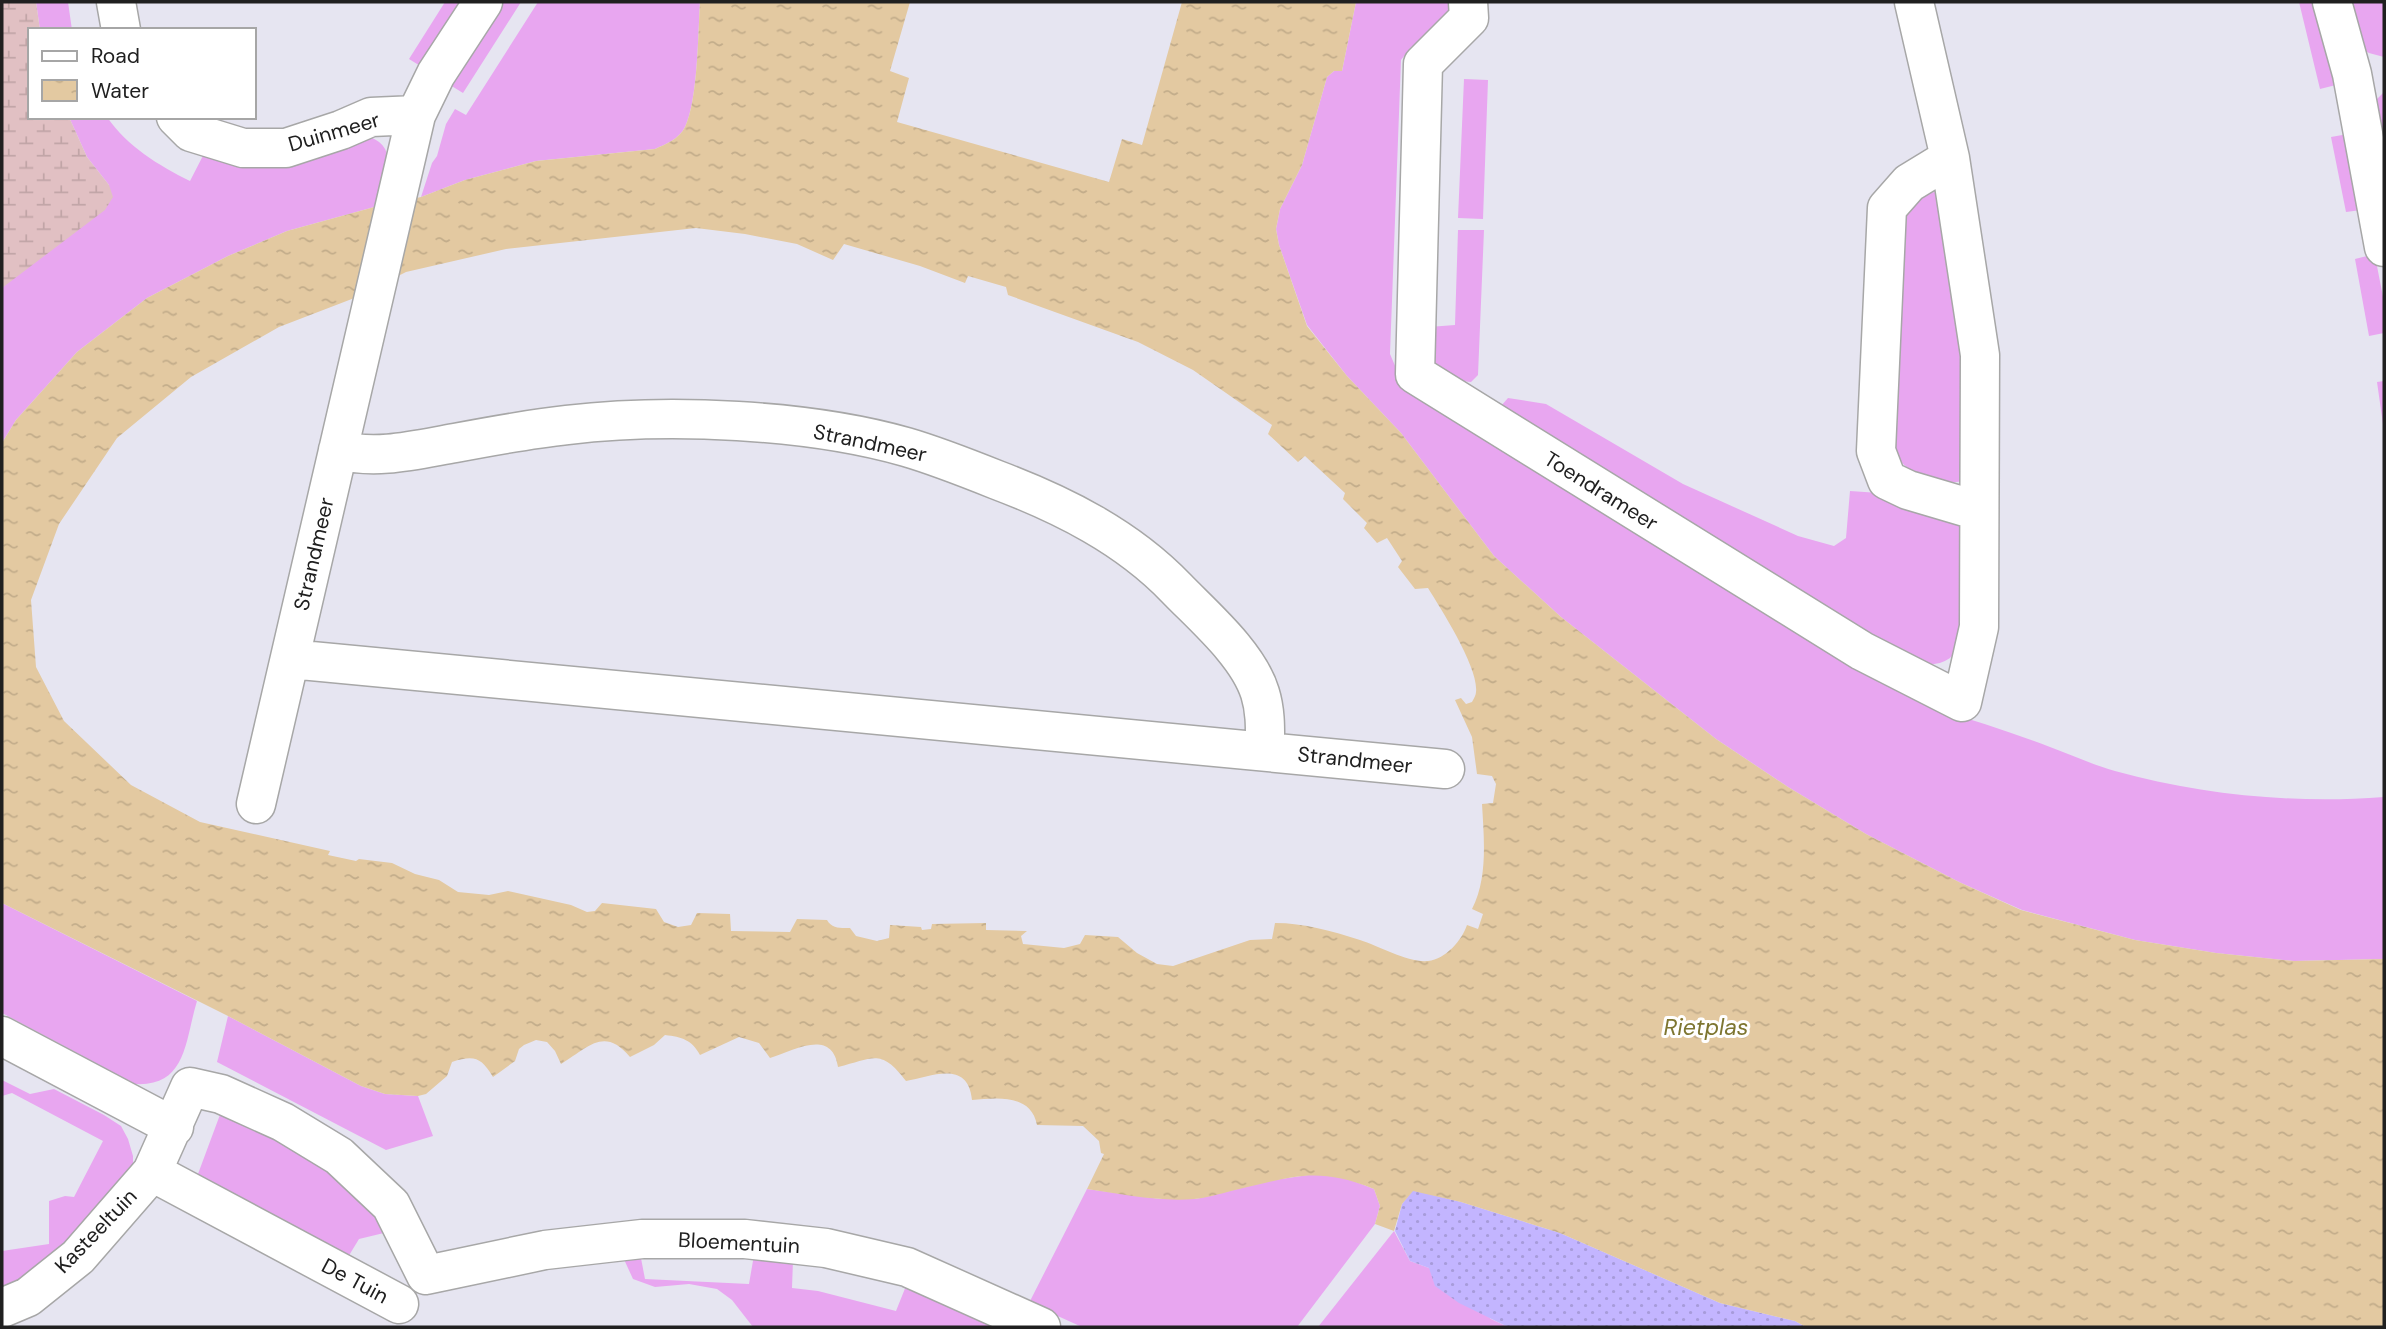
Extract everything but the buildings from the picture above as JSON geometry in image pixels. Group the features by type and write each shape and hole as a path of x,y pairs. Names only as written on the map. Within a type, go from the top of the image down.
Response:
{"street":[{"path":"116,2 121,28"},
{"name":"Strandmeer","path":"256,804 416,115 436,74 483,2"},
{"name":"Toendrameer","path":"1468,2 1469,18 1423,64 1415,374 1862,651 1962,702 1979,627 1980,355 1950,158 1914,2"},
{"path":"2332,2 2368,74 2384,247"},
{"name":"Duinmeer","path":"178,119 191,132 243,148 286,148 371,117 416,115"},
{"path":"1950,158 1909,183 1887,208 1876,451 1887,480 1908,491 1979,510"},
{"name":"Strandmeer","path":"338,450 372,456 569,424 640,421 778,425 846,434 905,447 994,478 1053,503 1122,541 1159,570 1249,669 1259,690 1265,717 1265,751"},
{"name":"Strandmeer","path":"290,659 1445,769"},
{"path":"2,1036 174,1127"},
{"path":"152,1172 190,1087 222,1094 283,1122 339,1156 391,1205 426,1275"},
{"name":"De Tuin","path":"152,1172 396,1316 426,1275"},
{"name":"Kasteeltuin","path":"2,1308 28,1297 78,1257 152,1172"},
{"name":"Bloementuin","path":"426,1275 545,1250 642,1239 745,1239 826,1248 907,1268 1041,1327"}],"shaded area":[{"path":"36,2 68,2 72,28 40,28"},
{"path":"445,2 463,2 422,67 409,59"},
{"path":"501,2 521,2 463,93 450,85"},
{"path":"538,2 700,2 695,84 685,127 676,138 655,149 536,161 465,180 421,197 446,124 455,109 466,115"},
{"path":"1356,2 1459,2 1442,26 1411,47 1401,60 1390,354 1396,368 1939,710 2009,732 2107,769 2181,786 2283,798 2384,797 2384,959 2294,961 2216,953 2135,940 2022,910 1959,882 1866,834 1716,739 1561,617 1494,556 1401,433 1347,376 1307,325 1279,245 1276,229 1280,209 1302,165 1327,77 1334,71 1342,71"},
{"path":"2299,2 2319,2 2336,85 2320,89"},
{"path":"2346,2 2384,2 2384,57 2362,49"},
{"path":"1464,79 1488,80 1483,219 1458,218"},
{"path":"2384,92 2384,158 2370,106"},
{"path":"70,119 108,119 144,154 190,181 209,144 356,133 381,143 388,159 378,206 287,231 228,256 147,298 77,352 16,420 2,443 2,288 109,185 87,157"},
{"path":"2348,134 2361,210 2346,212 2331,137"},
{"path":"1934,192 1938,194 1963,333 1962,481 1952,482 1923,477 1906,467 1894,452 1899,229 1916,201"},
{"path":"1458,230 1484,230 1478,375 1471,382 1452,376 1439,368 1428,350 1429,327 1455,325"},
{"path":"2367,256 2376,261 2384,302 2384,333 2369,336 2355,259"},
{"path":"2384,381 2384,431 2377,382"},
{"path":"1508,398 1546,404 1683,484 1798,536 1834,546 1846,538 1850,491 1894,494 1967,522 1967,611 1963,639 1949,659 1937,664 1920,664 1501,406"},
{"path":"2,903 197,1001 181,1058 165,1078 152,1083 135,1084 2,1013"},
{"path":"228,1016 361,1086 385,1094 418,1096 433,1136 386,1150 217,1062"},
{"path":"2,1080 30,1094 54,1089 121,1126 133,1156 133,1171 113,1201 2,1299 2,1251 49,1244 49,1201 65,1196 74,1197 103,1141 12,1093 2,1096"},
{"path":"221,1112 346,1175 388,1232 359,1239 345,1262 195,1182"},
{"path":"1315,1174 1346,1178 1374,1189 1380,1206 1375,1224 1297,1327 1082,1327 1029,1303 1087,1189 1160,1199 1196,1199 1274,1180"},
{"path":"1394,1231 1410,1261 1429,1268 1491,1319 1508,1327 1318,1327"},
{"path":"640,1253 645,1279 749,1284 754,1255 793,1260 792,1288 818,1291 896,1311 906,1286 1005,1327 753,1327 732,1300 717,1289 689,1284 655,1287 633,1279 622,1255"}],"green space":[{"path":"2,2 36,2 40,28 28,28 28,119 70,119 87,157 109,185 113,197 105,210 2,288"}],"sand":[{"path":"1413,1190 1560,1233 1720,1303 1795,1321 1806,1327 1508,1327 1459,1303 1435,1286 1429,1268 1410,1261 1395,1231 1402,1204"}],"water":[{"name":"Rietplas","path":"700,2 910,2 890,71 909,78 897,122 1109,182 1122,139 1142,145 1182,2 1356,2 1342,71 1334,71 1327,77 1302,165 1280,209 1276,229 1307,326 1347,376 1401,433 1494,556 1561,617 1716,739 1866,834 1959,882 2021,910 2135,940 2216,953 2294,961 2384,959 2384,1327 1806,1327 1795,1321 1720,1303 1560,1233 1461,1202 1413,1191 1402,1204 1394,1231 1375,1224 1380,1206 1374,1189 1335,1177 1286,1178 1208,1197 1181,1200 1087,1189 1104,1154 1101,1153 1099,1141 1083,1126 1037,1125 1028,1107 1020,1102 1002,1099 972,1100 964,1079 956,1075 937,1074 906,1081 890,1064 876,1058 838,1067 834,1055 828,1048 820,1045 800,1047 770,1058 759,1043 739,1037 700,1055 686,1040 665,1035 654,1045 630,1057 621,1048 604,1041 588,1047 561,1064 547,1042 536,1040 519,1049 515,1061 493,1077 485,1065 471,1058 452,1062 447,1076 426,1094 385,1094 361,1086 2,903 2,443 16,420 77,352 147,298 228,256 287,231 421,197 465,180 536,161 655,149 672,141 685,127 693,100","holes":["696,228 797,244 833,260 844,244 920,266 965,283 968,276 1006,287 1008,295 1138,342 1193,370 1272,425 1268,434 1298,462 1305,456 1345,493 1343,499 1367,523 1364,528 1377,543 1387,538 1402,561 1398,567 1415,589 1428,588 1472,669 1476,692 1472,702 1466,704 1461,698 1455,700 1472,737 1477,774 1492,776 1496,784 1493,803 1482,804 1483,871 1472,909 1483,914 1478,929 1467,925 1447,953 1435,959 1420,961 1328,931 1297,924 1275,923 1272,939 1250,940 1173,966 1157,964 1137,953 1118,937 1085,935 1080,944 1064,948 1023,944 1021,936 1027,931 986,930 986,923 932,924 931,929 922,930 921,927 890,925 889,938 877,941 856,936 850,928 834,926 827,920 797,919 790,932 731,931 730,914 697,913 691,925 678,927 664,922 656,909 602,903 595,911 587,912 571,905 508,891 489,895 458,892 439,880 415,874 392,863 359,859 356,861 328,855 330,851 200,822 131,785 64,721 36,667 31,600 59,524 117,438 191,377 279,327 357,297 406,272 506,249"]}]}
